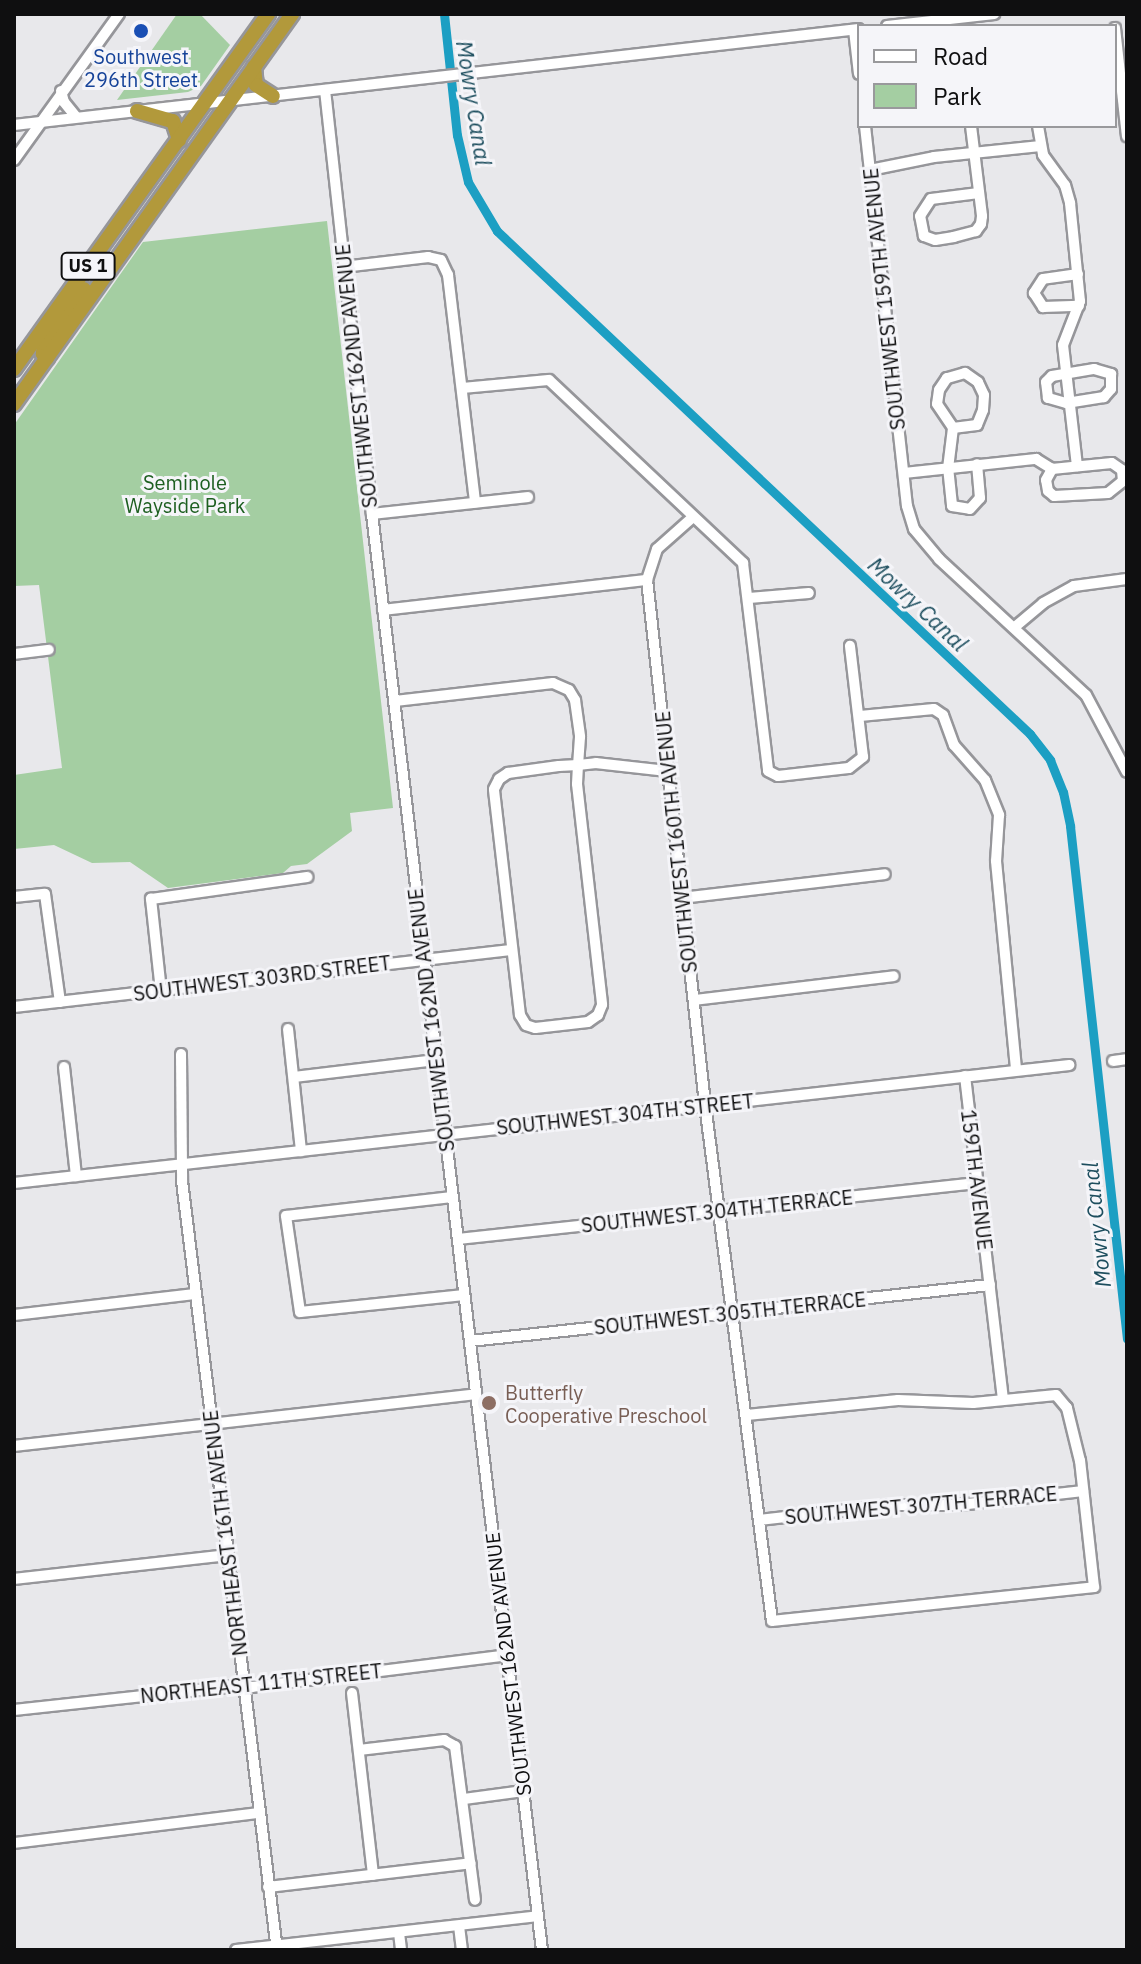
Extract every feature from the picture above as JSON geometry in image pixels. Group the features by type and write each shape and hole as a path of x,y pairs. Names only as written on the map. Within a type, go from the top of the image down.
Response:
{"highway":[{"name":"US 1","path":"14,369 268,14"},
{"path":"229,102 232,81 279,14"},
{"name":"US 1","path":"14,404 292,14"},
{"path":"254,67 256,85 273,96"},
{"path":"119,257 128,229 198,130 202,105"},
{"path":"137,111 173,121 179,140"},
{"path":"47,358 43,354 44,343 94,275 103,245"},
{"path":"14,387 27,367 24,355"}],"street":[{"path":"14,160 119,14"},
{"path":"898,24 929,18 994,14"},
{"path":"14,125 856,30"},
{"path":"1117,47 1127,136"},
{"name":"SOUTHWEST 162ND AVENUE","path":"325,90 444,1134 542,1950"},
{"path":"61,91 64,102 76,117"},
{"name":"SOUTHWEST 159TH AVENUE","path":"865,128 907,506 921,540 1086,695 1127,772"},
{"path":"971,128 982,216 976,231 935,240 924,236 920,216 931,199 979,193"},
{"path":"1038,128 1040,146 1068,191 1078,274 1079,306 1063,341 1077,466"},
{"path":"870,170 974,152 1040,146"},
{"path":"343,267 428,257 441,260 448,275 475,502"},
{"path":"1078,274 1043,279 1034,293 1043,307 1079,306"},
{"path":"1102,368 1111,374 1109,394 1100,399 1070,403 1054,402 1045,390 1052,376 1067,371 1102,368"},
{"path":"953,428 977,425 983,410 984,395 978,382 965,373 947,378 939,390 937,404 953,428 948,467 952,506 960,510 975,506 980,498 977,464"},
{"path":"462,388 549,380 693,517 720,537 743,563 768,771 778,776 849,768 863,757 850,646"},
{"path":"904,473 1036,459 1052,469 1112,463 1122,470 1123,481 1108,493 1054,496 1048,491 1046,480 1052,469"},
{"path":"372,514 528,497"},
{"path":"383,610 647,580 657,549 693,517"},
{"path":"1016,626 1043,603 1074,586 1127,579"},
{"name":"SOUTHWEST 160TH AVENUE","path":"647,580 731,1313"},
{"path":"749,598 809,593"},
{"path":"14,654 49,650"},
{"path":"395,701 553,683 569,690 575,700 580,737 578,765 577,784 602,1005 598,1015 588,1022 535,1028 526,1025 520,1015 494,789 499,779 508,773 578,765 596,763 667,771"},
{"path":"860,716 934,709 943,715 954,745 985,780 999,815 996,861 1016,1070"},
{"path":"682,898 885,874"},
{"path":"161,991 151,899 307,877"},
{"path":"14,897 45,894 60,1002"},
{"name":"SOUTHWEST 303RD STREET","path":"14,1007 511,950"},
{"path":"694,1000 894,976"},
{"path":"288,1029 301,1151"},
{"name":"NORTHEAST 16TH AVENUE","path":"181,1054 184,1084 181,1164 276,1948"},
{"path":"1113,1061 1127,1059"},
{"path":"294,1077 436,1060"},
{"name":"SOUTHWEST 304TH STREET","path":"14,1183 1069,1065"},
{"path":"64,1067 76,1176"},
{"name":"159TH AVENUE","path":"965,1076 990,1285"},
{"name":"SOUTHWEST 304TH TERRACE","path":"458,1239 977,1183"},
{"path":"452,1197 286,1216 300,1312 464,1295"},
{"path":"990,1285 1003,1399"},
{"name":"SOUTHWEST 305TH TERRACE","path":"470,1341 990,1285"},
{"path":"14,1315 195,1294"},
{"path":"731,1313 747,1415 772,1621 1094,1587 1075,1434 1063,1400 1047,1395 953,1403 898,1400 747,1415"},
{"path":"14,1446 476,1394"},
{"name":"SOUTHWEST 307TH TERRACE","path":"759,1520 891,1505 959,1505 1083,1491"},
{"path":"14,1579 228,1555"},
{"name":"NORTHEAST 11TH STREET","path":"14,1710 243,1685 252,1687 508,1655"},
{"path":"352,1693 373,1875"},
{"path":"359,1750 444,1740 455,1746 475,1900"},
{"path":"464,1799 523,1791"},
{"path":"14,1843 258,1813"},
{"path":"268,1887 471,1863"},
{"path":"236,1950 344,1944 399,1933 538,1916"},
{"path":"459,1926 462,1950"},
{"path":"399,1933 401,1950"}],"green space":[{"path":"177,14 200,14 230,45 201,86 188,92 117,100"},
{"name":"Seminole Wayside Park","path":"327,221 393,808 350,813 352,831 307,864 291,866 283,873 168,888 130,862 92,863 54,845 14,849 14,775 62,768 39,585 14,586 14,425 143,242"}],"waterway":[{"name":"Mowry Canal","path":"444,14 457,135 468,182 497,231 1030,734 1050,760 1063,792 1070,826 1127,1339"}],"place":[{"name":"Southwest 296th Street","path":"141,31"},
{"name":"Butterfly Cooperative Preschool","path":"489,1403"}]}
